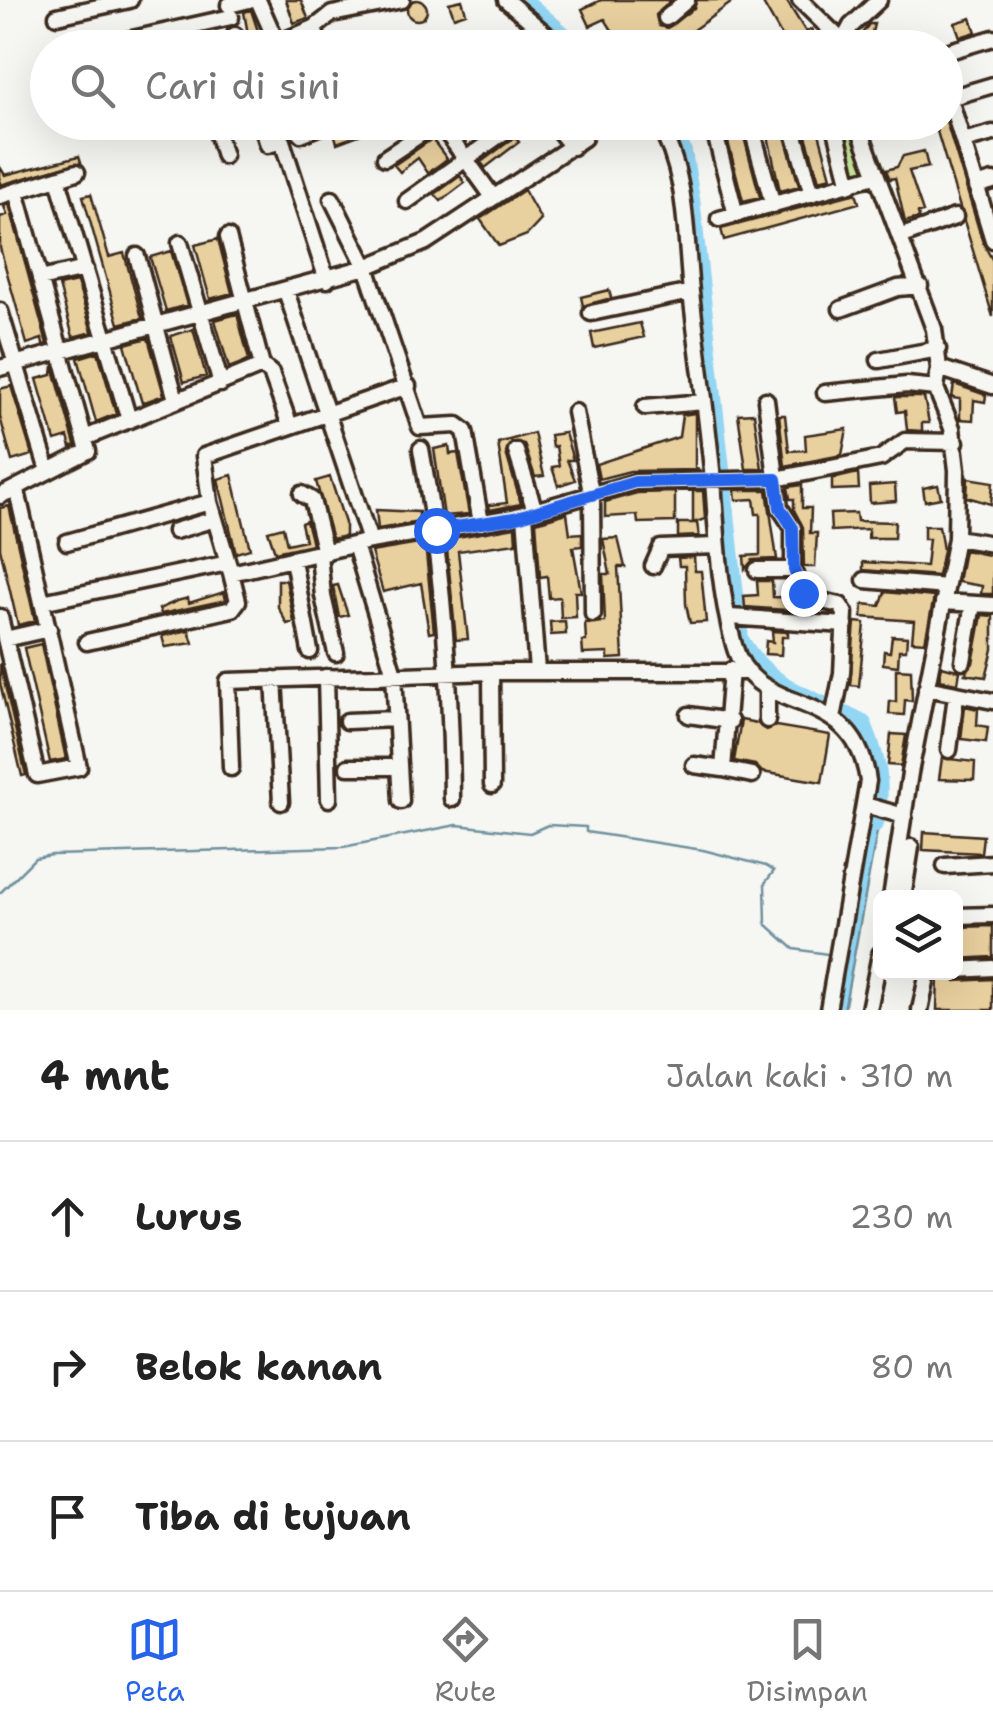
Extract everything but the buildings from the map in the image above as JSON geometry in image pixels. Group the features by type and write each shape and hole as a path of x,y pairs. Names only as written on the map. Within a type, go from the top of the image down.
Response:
{"street":[{"path":"57,16 130,0"},
{"path":"189,30 232,22 249,0"},
{"path":"258,0 267,30"},
{"path":"309,30 332,14 402,0"},
{"path":"506,0 541,30"},
{"path":"666,18 687,0"},
{"path":"800,0 827,30"},
{"path":"852,30 879,0"},
{"path":"963,47 993,38"},
{"path":"963,90 993,85"},
{"path":"992,232 963,141 993,133"},
{"path":"219,140 224,156"},
{"path":"267,140 268,145 282,141 326,280"},
{"path":"385,158 412,140"},
{"path":"452,140 493,197"},
{"path":"407,201 467,161 487,140"},
{"path":"566,140 572,147"},
{"path":"7,366 366,267 426,242 581,140"},
{"path":"664,140 680,184 713,482 716,546 734,645 749,672 767,688 832,718 860,743 868,782 828,1010"},
{"path":"717,140 736,215"},
{"path":"755,140 773,206"},
{"path":"796,140 812,194"},
{"path":"839,140 850,185"},
{"path":"863,140 920,286 938,349 936,388 956,442 956,538 902,816 892,890"},
{"path":"0,617 36,773 42,777 81,764 42,602 5,492 87,453 40,280 8,194 77,172"},
{"path":"720,219 875,176"},
{"path":"58,178 129,420"},
{"path":"976,186 993,180"},
{"path":"332,199 366,267 421,428 457,425 465,431 480,523"},
{"path":"902,236 954,216"},
{"path":"228,238 262,366 271,373 290,426"},
{"path":"180,243 221,384"},
{"path":"137,256 152,324 176,400"},
{"path":"40,280 85,269"},
{"path":"841,309 898,288 920,286"},
{"path":"286,291 370,541"},
{"path":"592,313 691,292"},
{"path":"0,311 7,366 48,470"},
{"path":"880,360 938,349"},
{"path":"85,438 262,366"},
{"path":"939,368 993,386"},
{"path":"825,393 907,385 936,388"},
{"path":"87,642 232,610 238,600 210,502 204,456 408,386"},
{"path":"766,400 780,508 793,528 794,570 808,598 844,607 842,673 832,718"},
{"path":"645,408 704,402"},
{"path":"575,412 592,497 593,614"},
{"path":"42,602 294,560 370,541 530,513 635,482 776,479 882,457 905,441 956,442"},
{"path":"421,449 436,530 451,674 452,799"},
{"path":"516,451 530,513 537,671"},
{"path":"302,494 312,500 322,554 323,596 336,653"},
{"path":"66,542 210,502"},
{"path":"175,531 215,519"},
{"path":"956,538 993,544"},
{"path":"355,546 394,674 401,802"},
{"path":"653,566 662,548 716,546"},
{"path":"294,560 310,651"},
{"path":"757,570 794,570"},
{"path":"865,580 993,605"},
{"path":"963,662 973,604"},
{"path":"730,616 844,625"},
{"path":"6,639 48,629"},
{"path":"723,769 730,721 731,670"},
{"path":"231,768 228,680 537,671 749,672"},
{"path":"490,672 492,785"},
{"path":"326,676 329,799"},
{"path":"274,679 281,802"},
{"path":"767,688 767,720"},
{"path":"926,688 993,701"},
{"path":"949,750 956,695"},
{"path":"689,715 730,721"},
{"path":"347,722 396,718"},
{"path":"694,766 752,775"},
{"path":"348,767 398,767"},
{"path":"865,805 902,816"},
{"path":"905,890 911,847"},
{"path":"945,866 993,863"},
{"path":"963,917 993,915"},
{"path":"963,970 993,968"},
{"path":"869,1010 875,980"},
{"path":"877,1010 883,980"},
{"path":"920,1010 926,980"}],"green space":[{"path":"662,140 678,140 691,199 740,640 779,682 863,724 879,776 878,808 865,805 860,743 767,688 734,645 684,208"},
{"path":"838,140 863,140 875,176 850,185"}],"water":[{"path":"865,805 881,810 844,1010 828,1010"}],"waterway":[{"path":"523,0 557,30"},
{"path":"678,140 691,199 740,640 779,682 863,724 878,772 875,823"},
{"path":"0,893 35,858 52,855 343,847 457,825 530,833 548,825 586,827 586,832 703,850 766,866 774,871 765,883 766,924 794,949 834,955"}],"route":[{"path":"436,530 514,518 635,482 776,479 780,508 793,528 794,570 803,593"}]}
